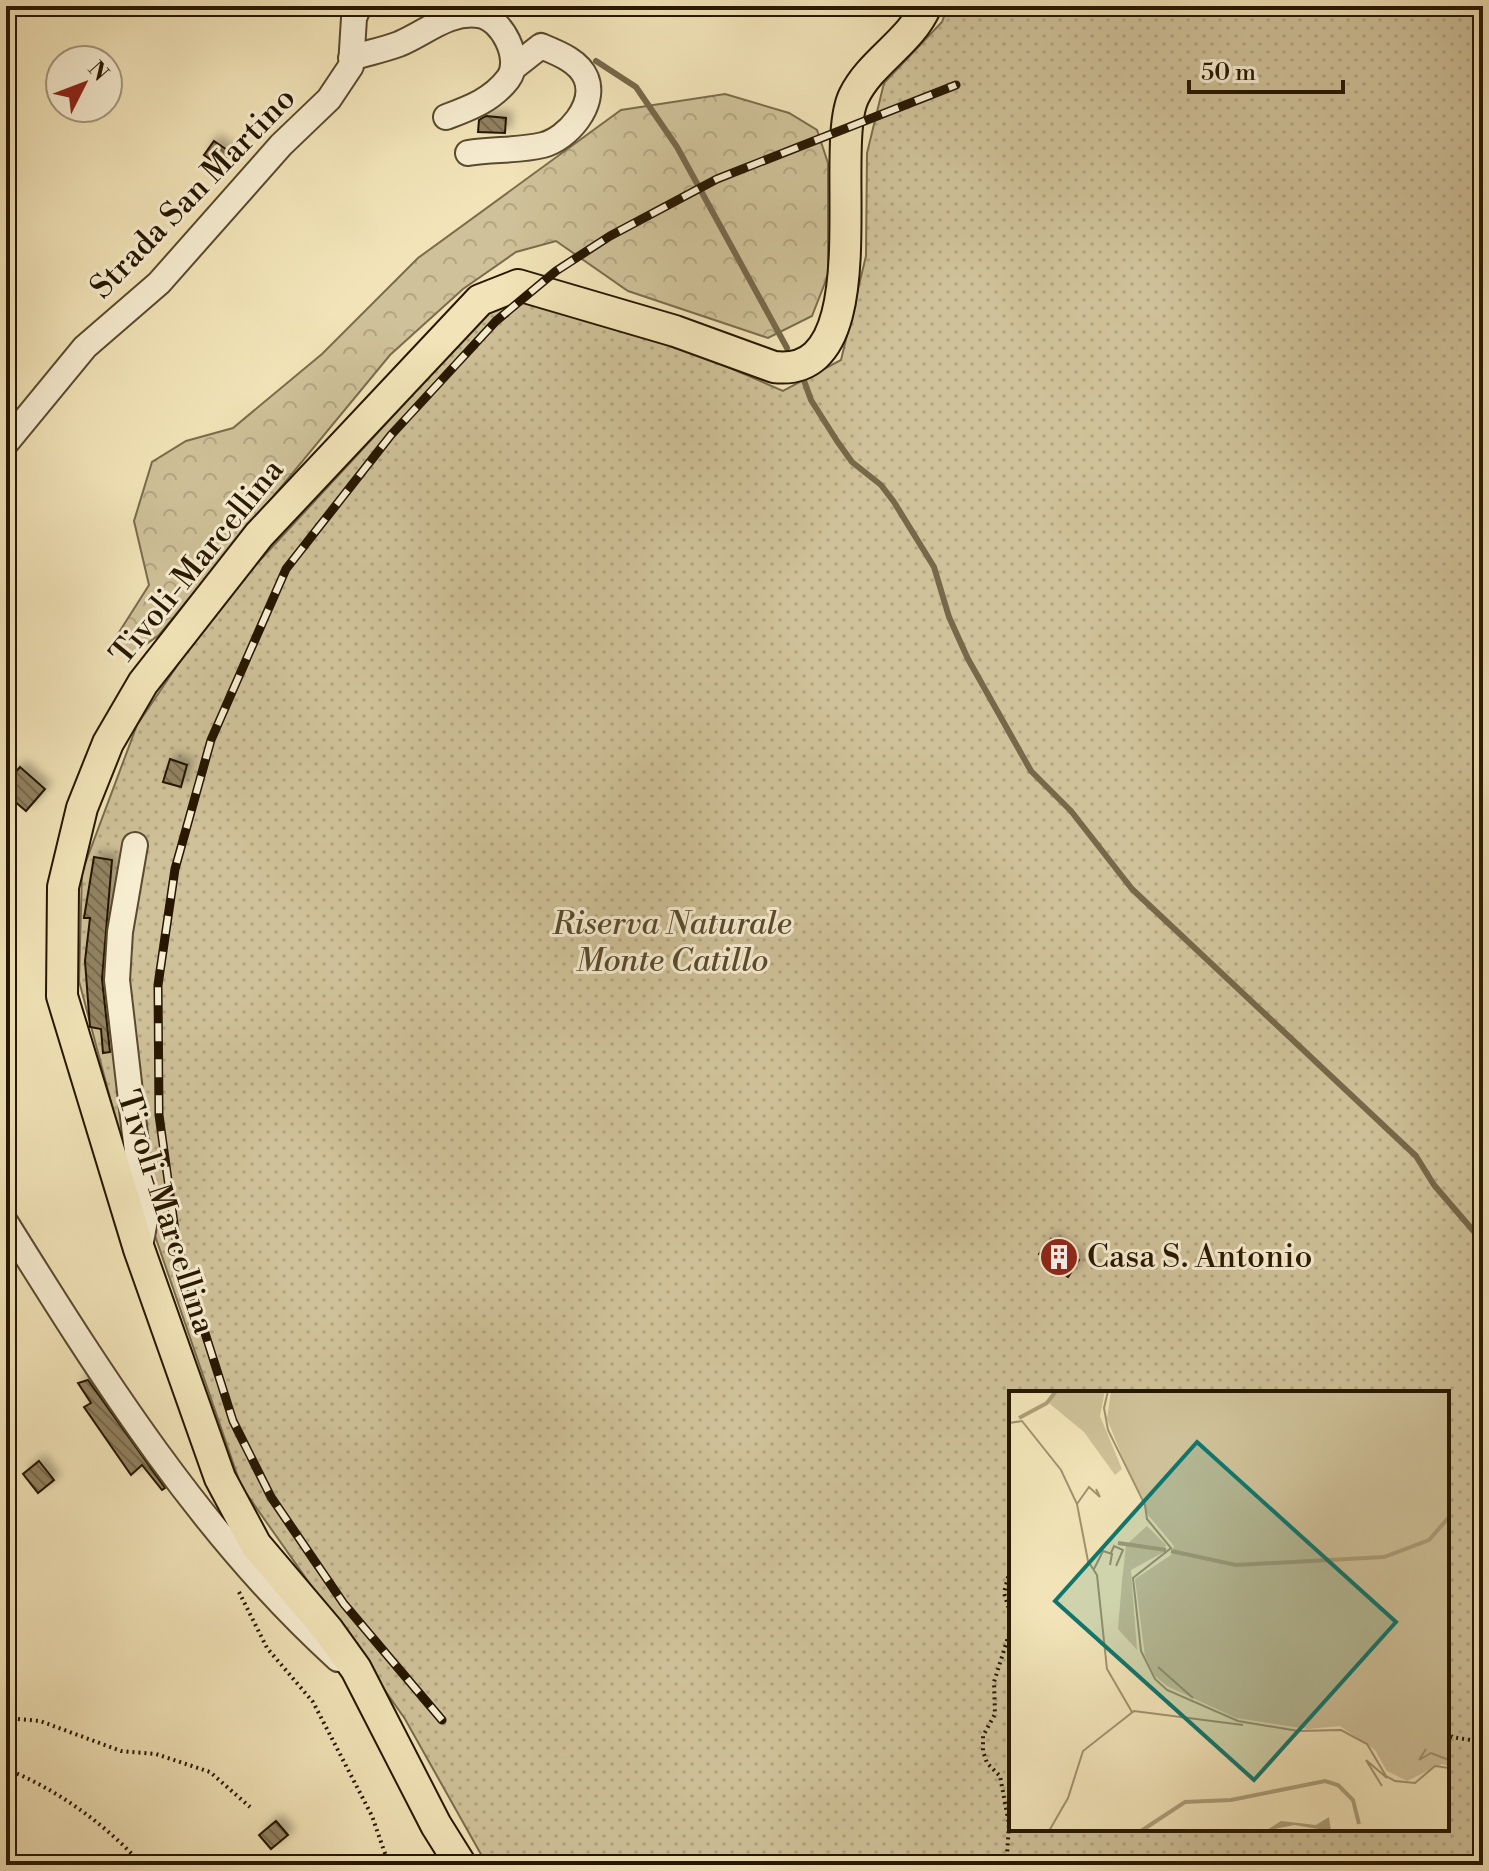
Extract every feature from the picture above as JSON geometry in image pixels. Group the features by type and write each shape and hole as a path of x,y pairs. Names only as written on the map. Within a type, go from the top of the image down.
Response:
{"main road":[{"name":"Tivoli-Marcellina","path":"461,1865 436,1825 364,1681 339,1643 273,1566 236,1513 169,1340 62,996 63,887 82,808 108,743 143,683 192,615 259,535 439,340 493,292 518,285 675,331 774,367 788,368 817,353 829,337 847,254 844,155 853,97 919,22 926,6"}],"street":[{"name":"Strada San Martino","path":"6,443 85,347 159,283 281,145 329,99 351,66 354,18 359,6"},
{"path":"351,58 397,44 444,20 463,15 483,15 506,34 513,68 510,78 485,102 446,117"},
{"path":"468,153 544,145 569,129 582,113 588,94 586,79 563,55 541,46 513,68"},
{"path":"135,845 120,932 117,980 145,1220 139,1249"},
{"path":"6,1223 99,1367 227,1544 290,1615 364,1681"}],"path":[{"path":"227,1544 225,1561 243,1602 267,1648 313,1702 372,1816 389,1865"},
{"path":"1009,1573 1004,1593 1009,1609"},
{"path":"1009,1634 994,1682 995,1714 983,1736 983,1751 987,1763 1000,1776 1009,1824 1007,1855 1013,1865"},
{"path":"6,1718 40,1721 121,1751 156,1754 210,1772 250,1807"},
{"path":"1449,1733 1452,1737 1483,1742"},
{"path":"6,1769 26,1776 88,1816 127,1847 142,1865"}],"green space":[{"name":"Riserva Naturale Monte Catillo","path":"948,6 1483,6 1483,1865 487,1865 405,1719 241,1486 118,1128 79,981 82,872 137,725 217,607 489,312 521,302 680,346 783,391 841,360 866,256 867,153 884,83 942,22"},
{"path":"725,94 789,113 817,130 828,163 828,275 812,316 768,338 628,291 556,241 516,252 463,289 390,355 159,635 127,658 116,637 149,585 134,521 152,462 186,441 233,428 322,354 418,258 621,110"}],"building":[{"path":"486,116 506,118 505,133 478,132 479,120"},
{"path":"214,141 230,152 220,166 204,155"},
{"path":"170,759 187,765 181,787 163,782"},
{"path":"20,767 45,789 26,811 6,794 6,783"},
{"path":"94,857 112,860 102,979 110,1052 103,1053 101,1029 90,1027 85,961 90,918 84,918"},
{"name":"Casa S. Antonio","path":"1051,1239 1079,1260 1068,1277 1039,1254"},
{"path":"88,1380 165,1488 162,1490 142,1465 131,1475 84,1407 91,1403 78,1383"},
{"path":"39,1461 54,1480 38,1493 23,1474"},
{"path":"276,1821 288,1835 271,1849 259,1835"}],"waterway":[{"path":"596,61 636,87 677,147 787,348"},
{"path":"802,375 811,400 837,441 852,462 881,485 934,567 949,617 968,659 1031,771 1071,811 1132,889 1416,1156 1434,1185 1483,1242"}],"railway":[{"path":"442,1720 344,1604 271,1497 233,1421 177,1245 159,1115 158,985 175,869 211,740 286,569 391,435 496,321 556,271 610,236 717,179 956,85"}],"place":[{"name":"Casa S. Antonio","path":"1059,1257"}]}
